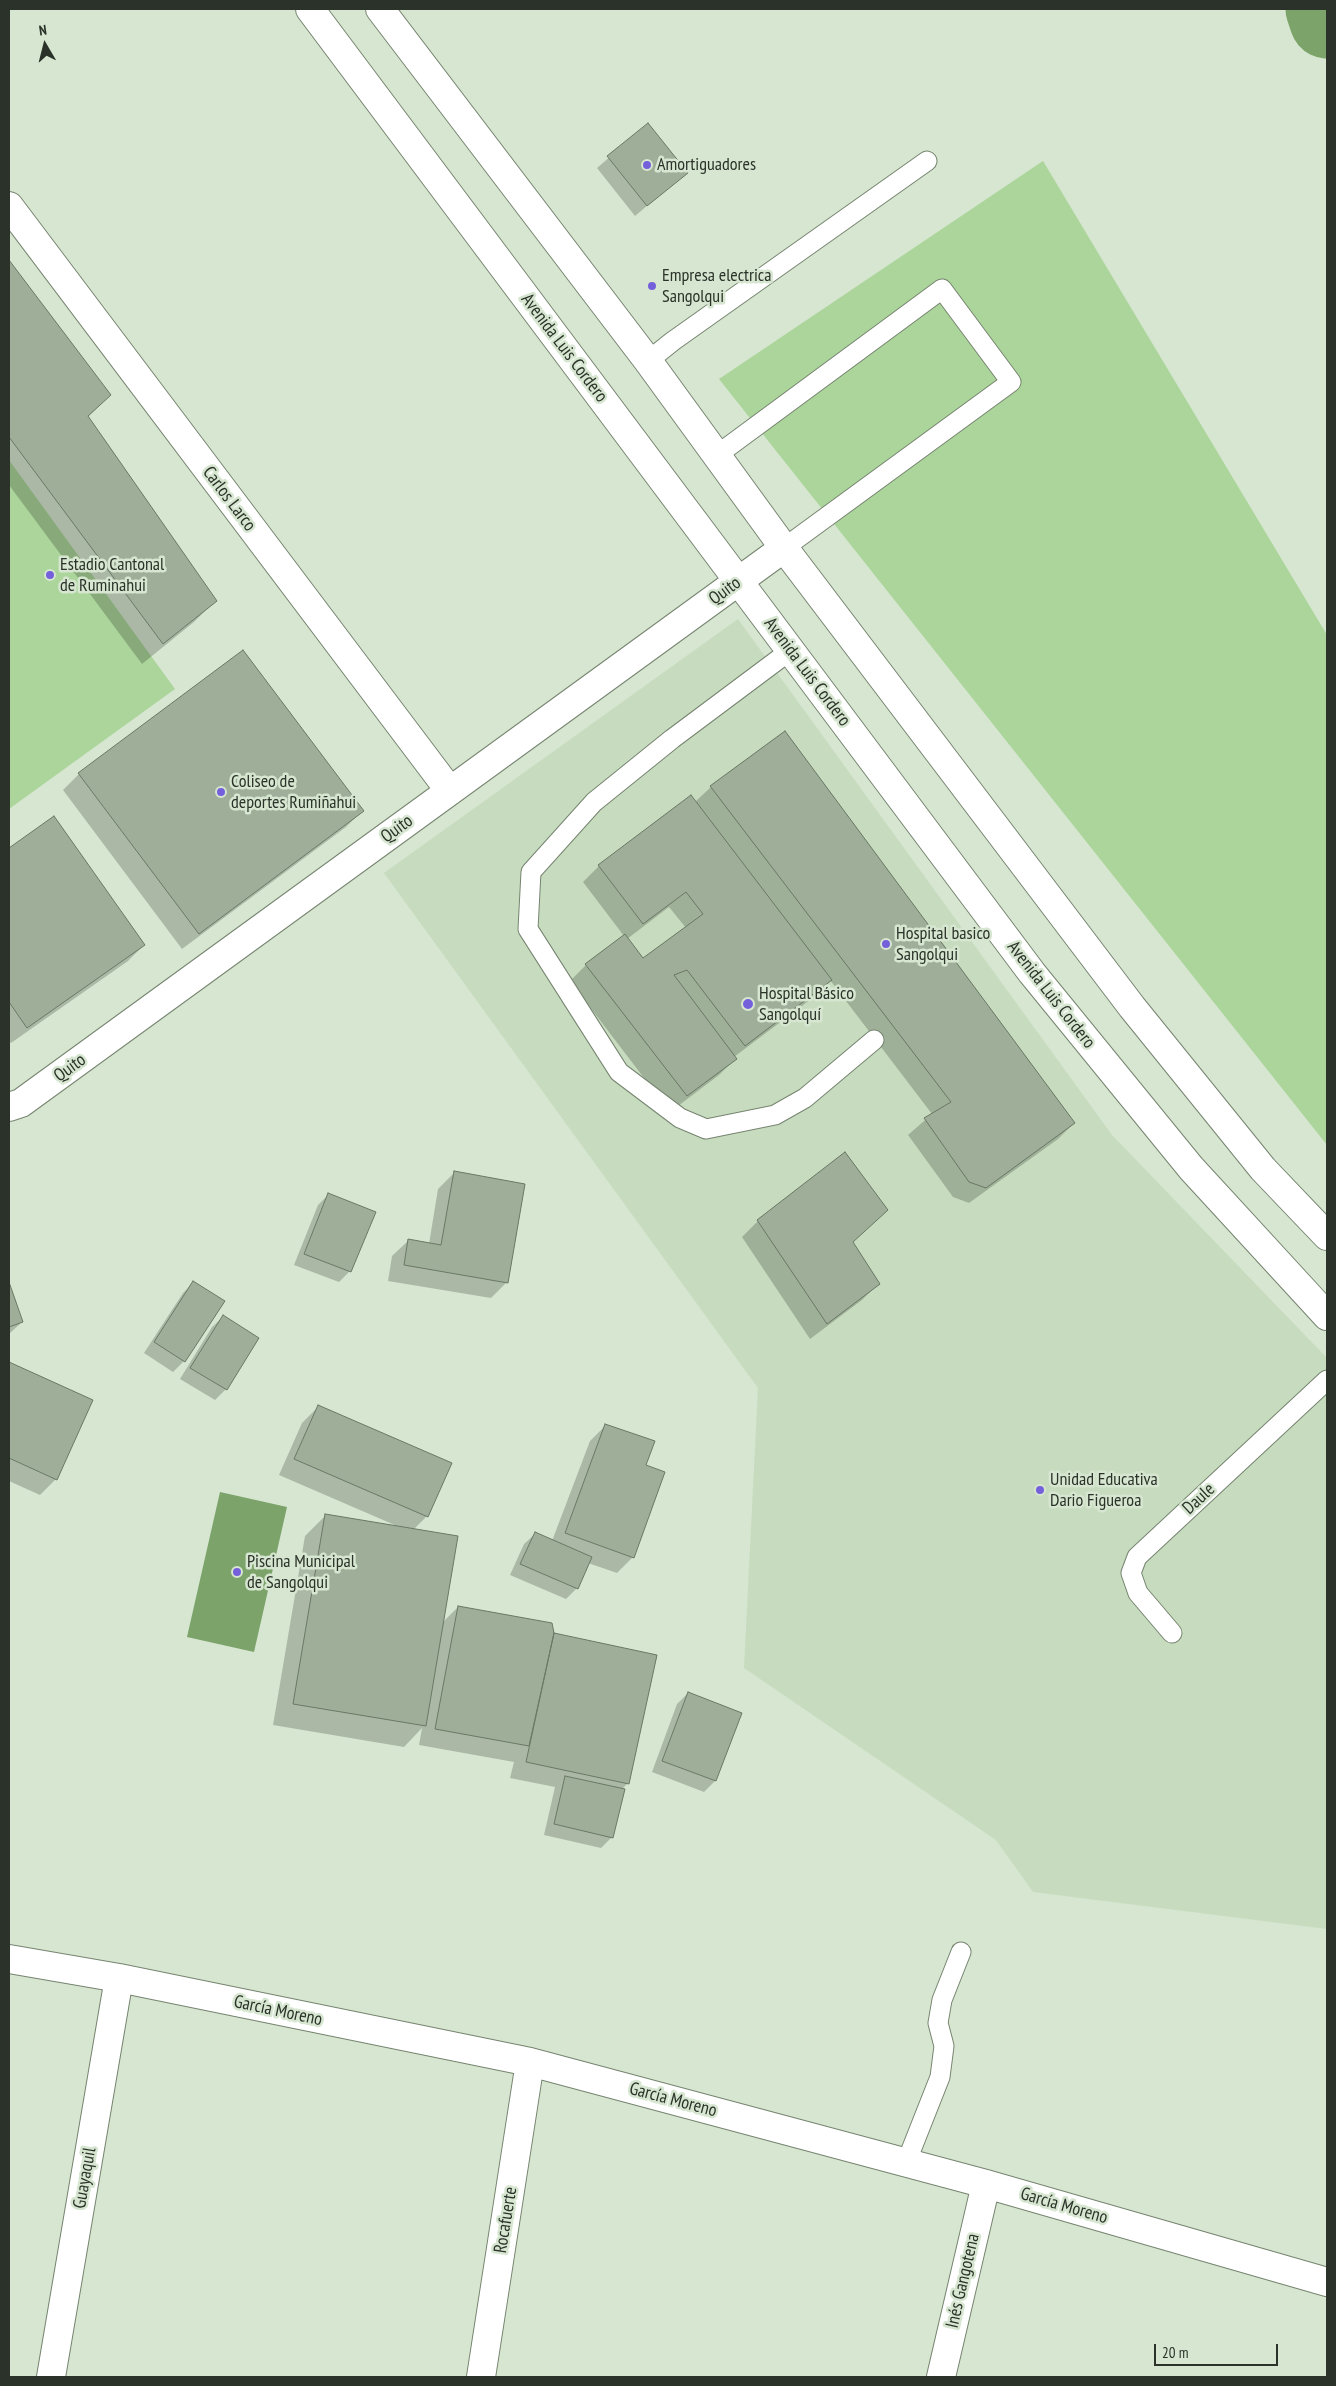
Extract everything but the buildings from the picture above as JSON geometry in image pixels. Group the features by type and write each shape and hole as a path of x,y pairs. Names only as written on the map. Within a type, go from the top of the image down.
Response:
{"street":[{"name":"Avenida Luis Cordero","path":"310,9 792,650 1032,973 1190,1168 1327,1316"},
{"path":"380,9 648,361 784,548 1132,1007 1263,1169 1327,1236"},
{"name":"Carlos Larco","path":"9,206 450,791"},
{"name":"Quito","path":"9,1107 21,1103 784,548"},
{"name":"García Moreno","path":"9,1959 119,1978 530,2062 986,2184 1327,2282"},
{"name":"Guayaquil","path":"51,2377 119,1978"},
{"name":"Rocafuerte","path":"481,2377 530,2062"},
{"name":"Inés Gangotena","path":"941,2377 986,2184"}],"lane":[{"path":"648,361 673,341 927,161"},
{"path":"716,455 942,290 1011,382 784,548"},
{"path":"792,650 672,739 594,802 531,872 528,928 620,1072 680,1118 706,1129 775,1115 805,1098 874,1040"},
{"name":"Daule","path":"1172,1633 1138,1593 1132,1573 1137,1557 1327,1380"},
{"path":"906,2163 940,2077 944,2046 938,2023 942,2000 961,1952"}],"shaded area":[{"path":"1043,161 1327,635 1327,1145 719,379"},
{"name":"Estadio Cantonal de Ruminahui","path":"9,460 175,689 9,809"},
{"path":"738,619 1112,1135 1327,1358 1327,1929 1033,1892 996,1840 744,1668 758,1388 384,873"},
{"name":"Piscina Municipal de Sangolqui","path":"220,1492 287,1507 254,1652 187,1637"}],"waterway":[{"path":"1323,9 1327,21"}],"place":[{"name":"Amortiguadores","path":"647,165"},
{"name":"Empresa electrica Sangolqui","path":"652,286"},
{"name":"Estadio Cantonal de Ruminahui","path":"50,575"},
{"name":"Coliseo de deportes Rumiñahui","path":"221,792"},
{"name":"Hospital basico Sangolqui","path":"886,944"},
{"name":"Hospital Básico Sangolquí","path":"748,1004"},
{"name":"Unidad Educativa Dario Figueroa","path":"1040,1490"},
{"name":"Piscina Municipal de Sangolqui","path":"237,1572"}]}
